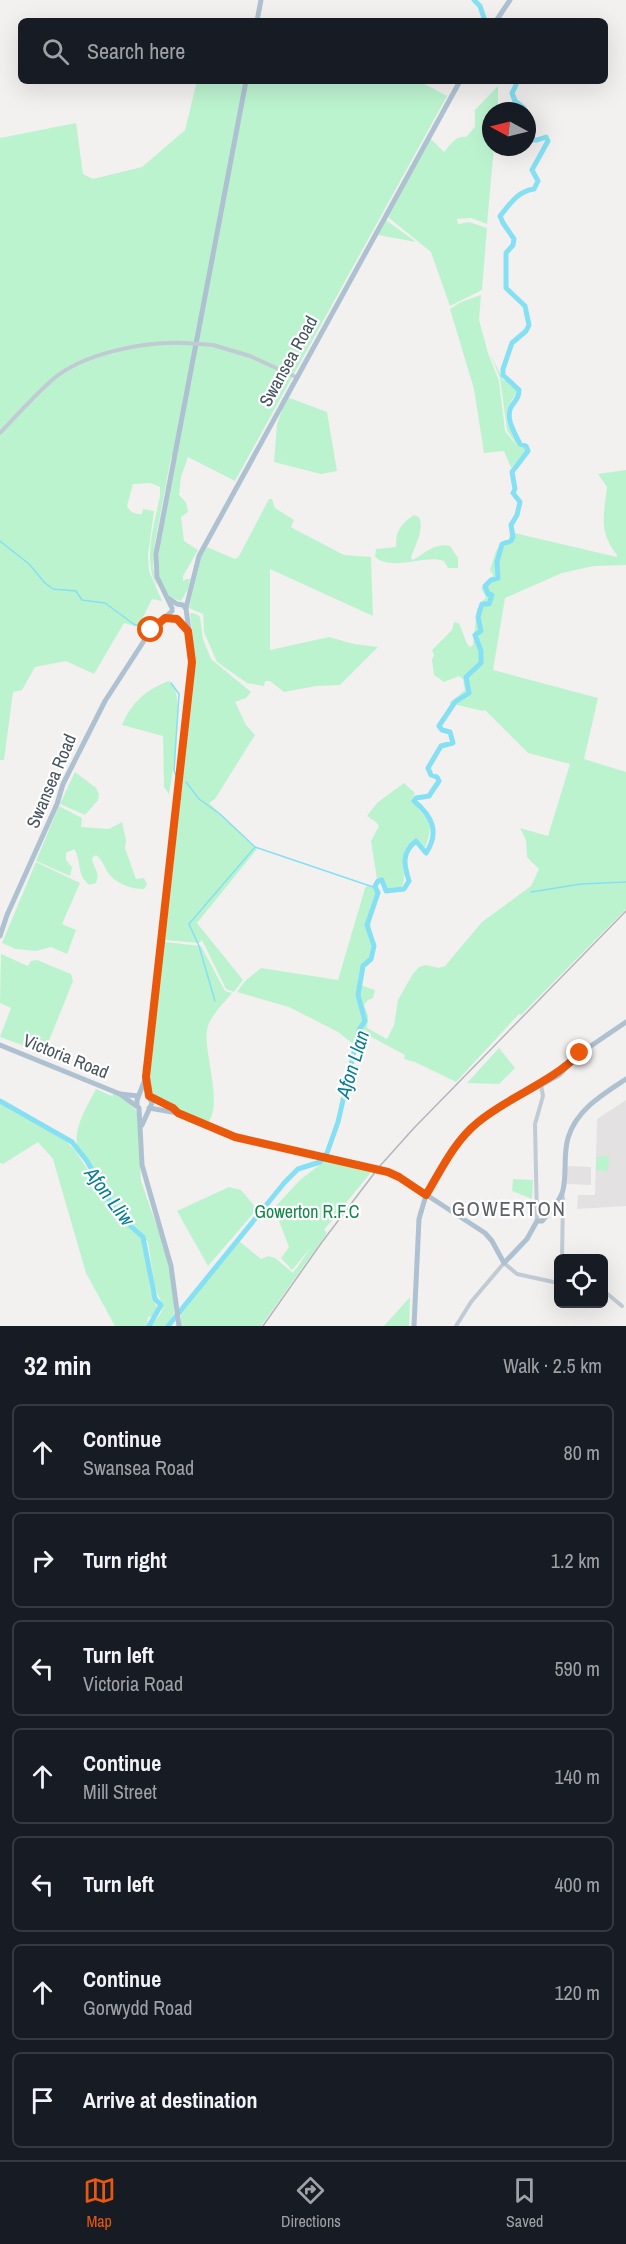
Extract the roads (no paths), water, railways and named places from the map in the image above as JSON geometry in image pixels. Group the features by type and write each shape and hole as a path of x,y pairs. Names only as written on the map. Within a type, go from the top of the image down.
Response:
{"main road":[{"path":"258,18 261,0"},
{"path":"498,18 510,0"},
{"path":"186,612 175,606 160,587 156,554 245,84"},
{"name":"Swansea Road","path":"146,1077 192,674 192,652 186,612 199,556 458,84"},
{"name":"Swansea Road","path":"0,936 57,804 63,784 88,733 120,676 155,625 189,594"},
{"path":"175,606 176,618 188,631"},
{"path":"165,618 176,618 186,612"},
{"path":"414,1326 419,1219 426,1195 457,1144 477,1123 541,1084 571,1063 582,1052 626,1023"},
{"name":"Victoria Road","path":"0,1045 120,1094 138,1107"},
{"path":"141,1126 152,1103 146,1077"},
{"path":"146,1077 136,1101 141,1126 140,1154 144,1179 171,1266 179,1326"},
{"path":"138,1107 178,1113 235,1137 396,1175 485,1233 504,1263 527,1239 537,1221 543,1221 562,1194 566,1145 571,1128 594,1101 626,1079"},
{"name":"Victoria Road","path":"120,1094 139,1096"},
{"path":"139,1096 149,1096 178,1113"}],"street":[{"path":"0,433 53,379 78,363 104,352 159,344 213,345 250,356 296,377"},
{"path":"537,1221 535,1124 543,1096 541,1084"},
{"path":"562,1194 562,1254"},
{"path":"456,1326 471,1302 504,1263 517,1274 554,1282"},
{"path":"608,1295 622,1306"}],"waterway":[{"name":"Afon Llan","path":"474,0 480,6 484,18"},
{"name":"Afon Llan","path":"516,84 512,93 516,102"},
{"name":"Afon Llan","path":"168,1326 285,1182 298,1169 320,1162 327,1153 338,1122 359,1030 365,1021 358,995 363,966 371,959 374,946 367,925 378,893 375,886 378,881 382,880 386,891 404,889 409,881 405,864 408,850 416,841 426,853 433,838 429,819 414,801 416,798 429,796 439,781 437,777 431,775 428,768 441,746 453,743 450,732 442,730 439,726 455,702 469,693 466,677 481,663 481,651 475,635 481,631 478,617 482,604 489,604 492,595 488,594 485,586 491,580 498,578 497,562 502,544 511,541 513,537 511,525 517,515 520,502 513,493 515,489 512,472 528,451 526,446 520,444 509,416 519,390 503,375 503,369 512,343 526,331 529,325 525,306 506,288 506,253 513,245 514,239 500,216 519,195 534,189 538,181 532,170 548,141 546,137 536,140"},
{"path":"0,541 29,564 53,589 76,591 82,600 105,603 135,625 148,626"},
{"path":"171,683 179,694 174,770 176,776"},
{"path":"186,782 199,799 220,814 255,847 376,888"},
{"path":"215,1001 199,946 189,924 255,847"},
{"path":"531,892 581,884 626,882"},
{"name":"Afon Lliw","path":"0,1101 72,1142 87,1161 112,1205 143,1237 155,1299 161,1305 149,1326"}],"railway":[{"path":"263,1326 322,1242 379,1167 414,1128 626,911"}],"district":[{"name":"GOWERTON","path":"509,1208"}],"park label":[{"name":"Gowerton R.F.C","path":"307,1211"}]}
